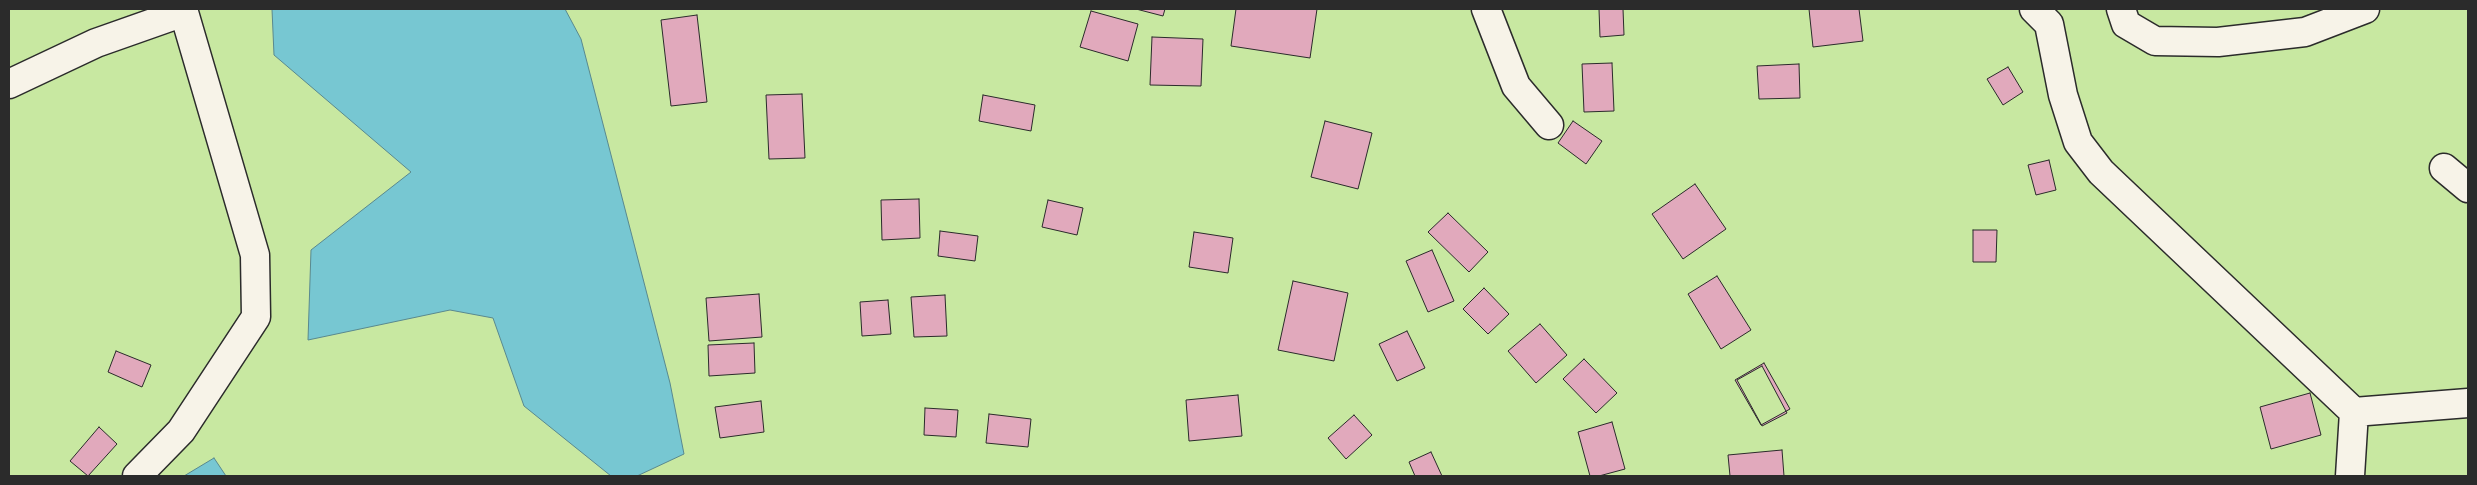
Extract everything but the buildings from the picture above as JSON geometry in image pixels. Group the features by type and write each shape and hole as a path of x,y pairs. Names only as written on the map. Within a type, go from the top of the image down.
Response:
{"street":[{"path":"1486,9 1516,86 1549,125"},
{"path":"2034,9 2049,24 2063,95 2078,142 2101,172 2354,412 2468,403"},
{"path":"2121,9 2126,24 2155,41 2218,42 2305,32 2365,9"},
{"path":"9,84 96,43 184,10 255,255 256,317 181,431 137,476"},
{"path":"2444,168 2468,188"},
{"path":"2350,476 2354,412"}],"green space":[{"path":"9,9 2468,9 2468,476 9,476"}],"water":[{"path":"272,9 565,9 581,39 670,383 684,454 637,476 611,476 524,406 493,318 450,310 308,340 311,250 411,172 274,55"},
{"path":"214,458 226,476 184,476"}]}
